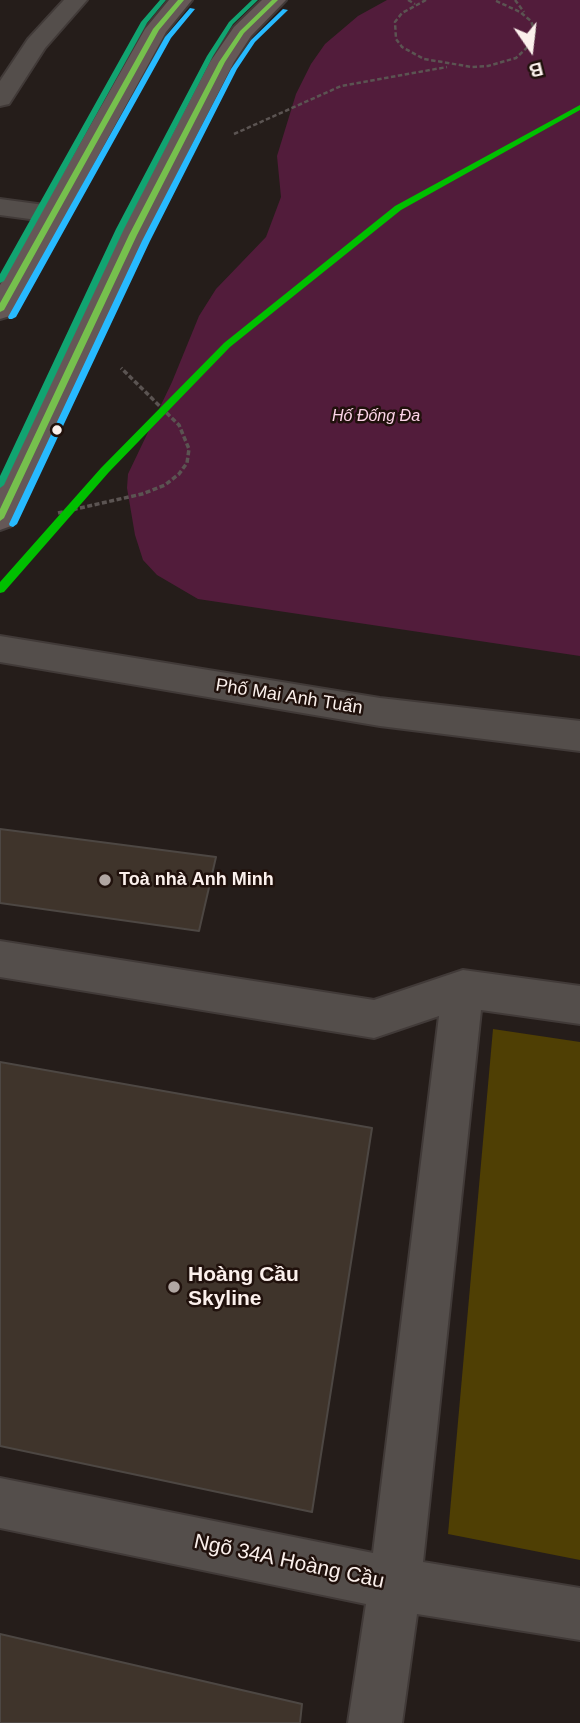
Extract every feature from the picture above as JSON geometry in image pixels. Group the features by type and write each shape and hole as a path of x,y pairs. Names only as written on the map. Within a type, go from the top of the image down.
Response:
{"main road":[{"path":"0,310 156,29 181,0"},
{"path":"0,518 133,235 222,62 242,32 275,0"}],"street":[{"path":"44,1 74,2"},
{"path":"0,99 11,64 36,44 74,2"},
{"path":"0,208 52,214"},
{"name":"Phố Mai Anh Tuấn","path":"0,649 380,712 580,736"},
{"path":"0,959 374,1019 463,989 580,1005"},
{"path":"375,1723 395,1584 463,989"},
{"name":"Ngõ 34A Hoàng Cầu","path":"0,1503 395,1584 580,1614"}],"path":[{"path":"408,0 415,4"},
{"path":"426,0 402,13 395,23 396,39 402,47 424,60 455,67"},
{"path":"494,0 520,12 531,21"},
{"path":"230,136 356,82 455,67 488,66 516,58 533,42 535,32 531,21 514,0"},
{"path":"58,513 126,498 165,485 179,474 187,463 189,449 185,435 158,402 121,368"}],"shaded area":[{"path":"493,1029 580,1042 580,1560 448,1534"}],"water":[{"name":"Hố Đống Đa","path":"387,0 580,0 580,656 198,599 157,575 143,560 135,535 127,488 128,474 172,382 199,316 216,289 266,237 281,197 277,156 296,94 325,44 358,16"}],"building":[{"name":"Toà nhà Anh Minh","path":"0,829 216,857 199,931 0,903"},
{"name":"Hoàng Cầu Skyline","path":"0,1062 372,1128 312,1512 0,1446"},
{"path":"0,1634 302,1704 300,1723 0,1723"}],"transit line":[{"path":"0,281 144,22 163,0"},
{"path":"0,310 156,29 181,0"},
{"path":"0,485 120,229 210,56 231,23 255,0"},
{"path":"0,518 133,235 222,62 242,32 275,0"},
{"path":"12,317 168,37 192,9"},
{"path":"13,524 146,241 234,69 253,41 285,10"},
{"path":"0,589 105,470 227,345 398,208 580,107"}],"place":[{"name":"Toà nhà Anh Minh","path":"105,880"},
{"name":"Hoàng Cầu Skyline","path":"174,1287"}]}
